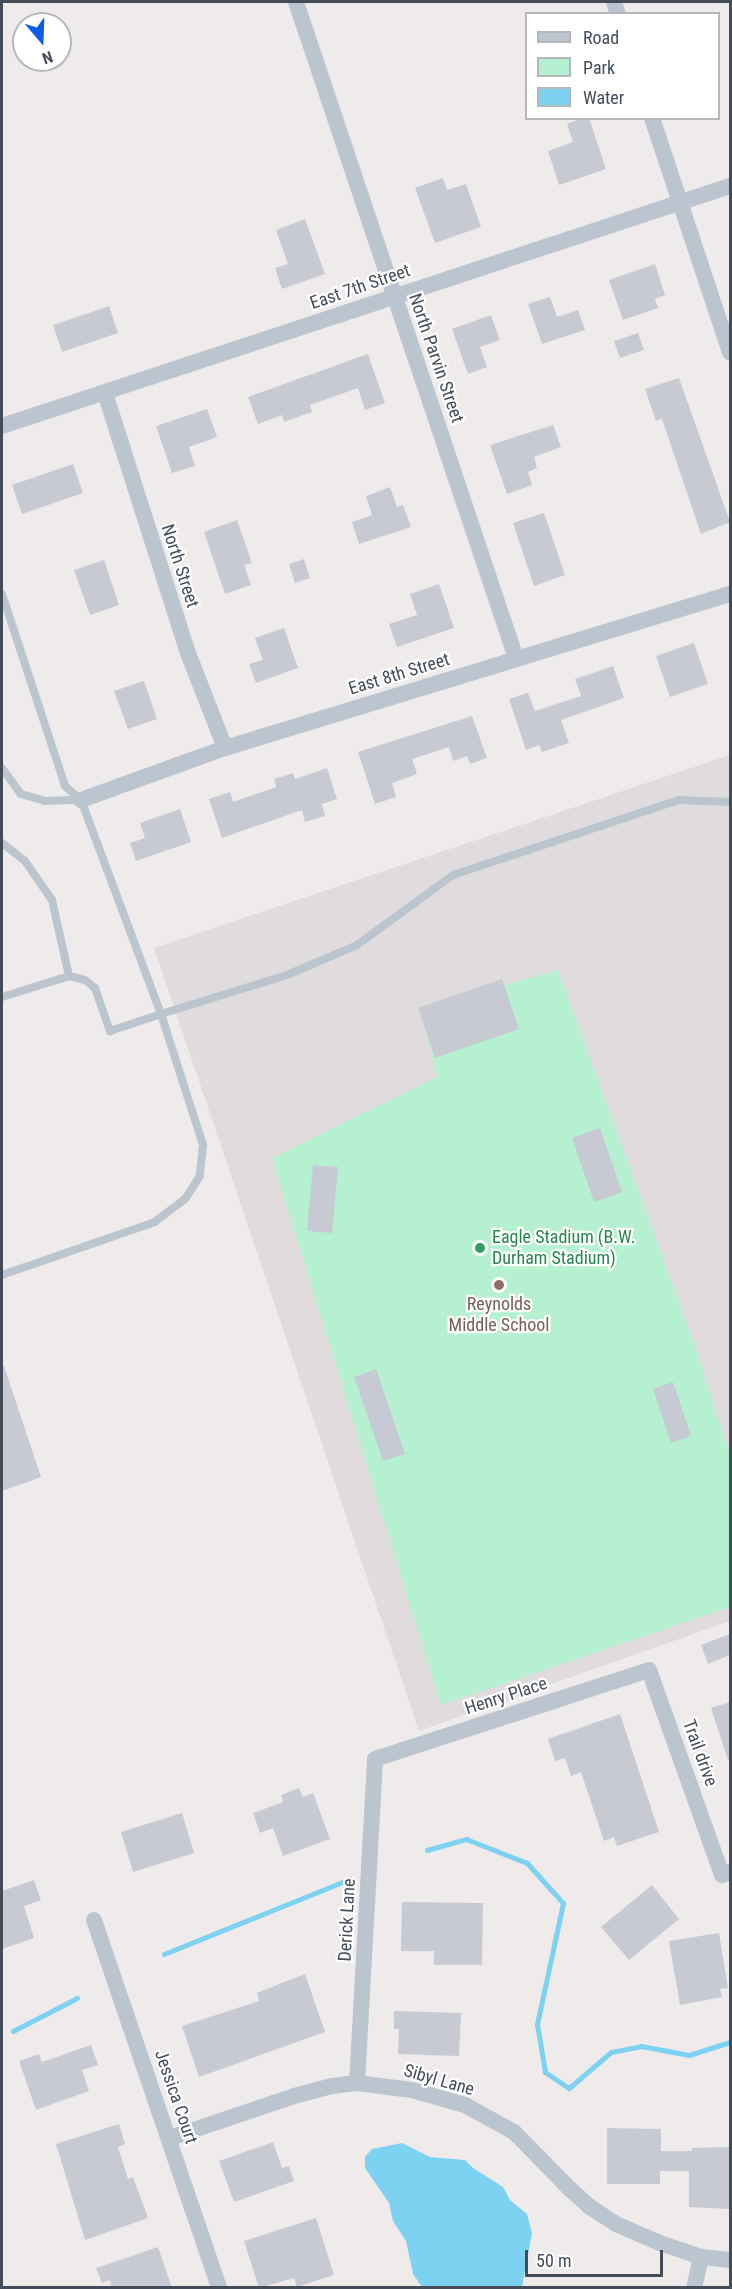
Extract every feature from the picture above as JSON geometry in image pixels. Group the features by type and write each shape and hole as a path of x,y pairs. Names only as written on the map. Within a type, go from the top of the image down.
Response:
{"street":[{"name":"North Parvin Street","path":"296,2 516,658"},
{"path":"653,120 730,346"},
{"name":"East 7th Street","path":"2,426 730,186"},
{"name":"North Street","path":"105,393 188,653 225,748"},
{"name":"East 8th Street","path":"81,800 225,748 730,594"},
{"name":"Henry Place","path":"375,1760 650,1670"},
{"name":"Trail drive","path":"650,1670 722,1875 730,1872"},
{"name":"Derick Lane","path":"357,2083 375,1760"},
{"name":"Jessica Court","path":"94,1920 170,2138 219,2288"},
{"name":"Sibyl Lane","path":"170,2138 294,2096 357,2083 412,2090 465,2105 514,2132 590,2207 616,2224 651,2240 701,2257 730,2260"},
{"path":"694,2288 701,2257"}],"lane":[{"path":"2,594 65,786 81,800 161,1014 203,1145 200,1176 185,1199 155,1222 2,1275"},
{"path":"2,768 21,794 45,801 81,800"},
{"path":"2,997 69,976 85,980 95,988 110,1031 287,975 357,945 453,875 678,800 730,802"},
{"path":"2,843 25,861 52,900 69,976"}],"shaded area":[{"name":"Reynolds Middle School","path":"730,755 730,1621 419,1731 154,948"}],"green space":[{"name":"Eagle Stadium (B.W. Durham Stadium)","path":"558,970 692,1338 730,1455 730,1607 441,1705 272,1158 437,1077 421,1009"}],"water":[{"path":"402,2143 430,2157 465,2160 473,2168 503,2187 510,2200 527,2214 532,2233 522,2287 422,2287 413,2274 406,2241 393,2221 389,2203 365,2168 365,2157 372,2149"}],"building":[{"path":"577,120 590,120 606,169 559,185 548,151 573,142 567,124"},
{"path":"443,178 447,190 466,184 481,227 435,243 415,188"},
{"path":"305,219 325,274 282,289 275,268 288,264 276,230"},
{"path":"655,264 665,295 655,299 658,308 623,320 609,280"},
{"path":"550,297 557,317 578,310 585,330 542,344 528,304"},
{"path":"109,306 118,333 62,352 53,325"},
{"path":"491,315 500,340 480,347 487,367 468,374 452,329"},
{"path":"638,333 644,350 620,358 614,341"},
{"path":"368,354 385,403 365,410 358,388 310,405 312,412 284,422 282,415 258,424 248,397"},
{"path":"679,378 730,522 701,534 662,419 656,421 645,389"},
{"path":"207,409 217,437 189,447 195,466 172,473 156,426"},
{"path":"553,425 561,447 534,457 537,468 528,472 532,485 507,494 490,445"},
{"path":"73,464 83,493 22,514 12,485"},
{"path":"390,487 397,507 403,505 411,527 359,544 352,522 372,515 366,496"},
{"path":"544,513 565,575 534,586 513,523"},
{"path":"237,520 252,563 244,565 251,585 225,594 204,532"},
{"path":"304,559 310,578 295,583 289,564"},
{"path":"104,560 119,605 90,615 74,570"},
{"path":"439,584 454,628 397,647 389,624 417,615 410,594"},
{"path":"284,628 298,668 256,683 249,664 263,660 255,638"},
{"path":"694,643 708,684 670,697 656,656"},
{"path":"613,666 624,698 561,720 569,743 542,752 539,745 526,750 509,699 528,693 535,711 581,696 575,679"},
{"path":"144,681 157,719 128,729 114,691"},
{"path":"472,716 487,758 470,764 467,756 453,761 449,747 412,759 417,774 392,783 396,797 375,804 358,752"},
{"path":"327,768 337,799 322,804 325,816 305,822 302,810 222,838 209,799 230,792 233,802 276,787 274,779 293,773 295,779"},
{"path":"180,809 191,842 136,861 130,843 145,838 140,823"},
{"path":"502,979 519,1029 435,1058 418,1008"},
{"path":"600,1128 622,1192 594,1202 572,1138"},
{"path":"313,1165 338,1167 332,1233 307,1231"},
{"path":"2,1366 4,1366 41,1477 2,1491"},
{"path":"376,1369 405,1454 383,1461 354,1377"},
{"path":"673,1382 691,1436 671,1443 653,1389"},
{"path":"730,1634 730,1655 708,1664 701,1645"},
{"path":"730,1702 730,1759 728,1760 711,1708"},
{"path":"620,1714 659,1832 617,1846 614,1837 604,1841 581,1772 571,1776 565,1758 555,1761 548,1739"},
{"path":"299,1788 303,1797 313,1793 330,1839 283,1856 273,1828 260,1833 253,1813 283,1802 281,1795"},
{"path":"182,1813 194,1853 133,1872 121,1832"},
{"path":"34,1880 41,1900 24,1906 34,1938 2,1949 2,1891"},
{"path":"652,1885 679,1919 629,1960 601,1927"},
{"path":"402,1902 483,1903 482,1965 434,1965 434,1951 401,1951"},
{"path":"719,1933 728,1988 720,1989 722,1997 680,2005 669,1941"},
{"path":"305,1974 325,2032 199,2077 182,2026 259,2001 257,1993"},
{"path":"394,2011 461,2013 459,2056 398,2054 399,2029 394,2029"},
{"path":"91,2045 98,2065 82,2070 89,2091 36,2110 19,2061 39,2054 42,2062"},
{"path":"119,2124 125,2144 118,2147 128,2179 133,2177 148,2218 85,2240 56,2144"},
{"path":"607,2128 661,2129 661,2151 730,2147 730,2209 689,2207 689,2171 660,2171 660,2184 607,2184"},
{"path":"273,2142 282,2168 289,2166 294,2181 234,2202 219,2161"},
{"path":"316,2218 334,2275 297,2287 294,2278 259,2288 244,2241"},
{"path":"158,2247 172,2288 112,2288 110,2280 102,2283 96,2268"}],"waterway":[{"path":"427,1850 466,1839 527,1863 563,1903 537,2024 545,2072 569,2088 611,2052 641,2046 689,2055 730,2042"},
{"path":"164,1954 350,1879"},
{"path":"13,2031 77,1998"}],"place":[{"name":"Eagle Stadium (B.W. Durham Stadium)","path":"480,1248"},
{"name":"Reynolds Middle School","path":"499,1285"}]}
